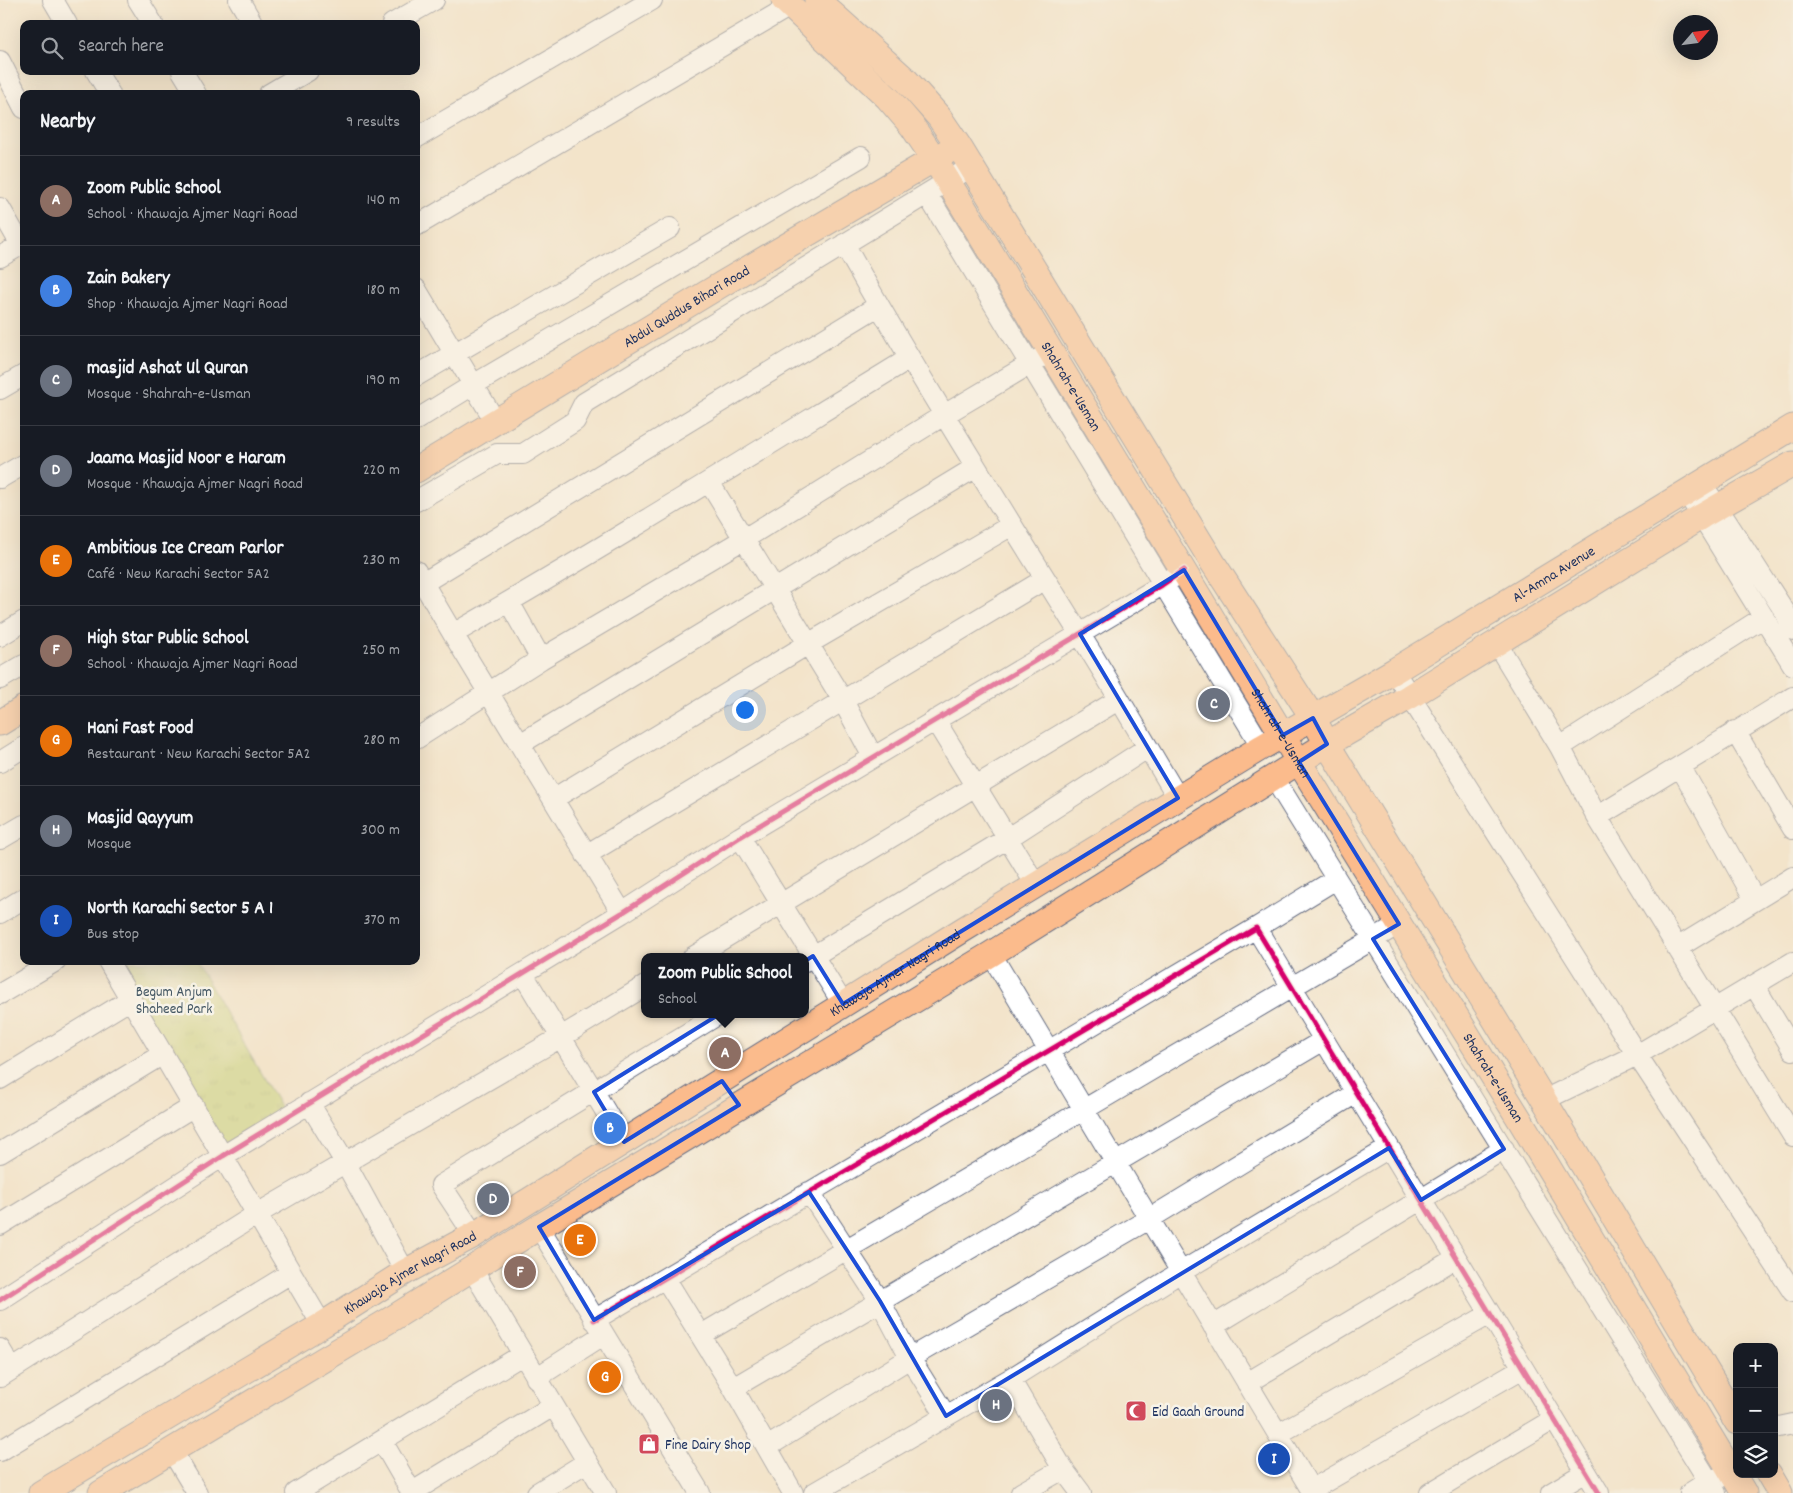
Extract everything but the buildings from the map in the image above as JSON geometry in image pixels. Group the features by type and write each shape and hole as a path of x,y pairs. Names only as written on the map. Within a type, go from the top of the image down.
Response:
{"main road":[{"name":"Shahrah-e-Usman","path":"816,0 906,80 939,117 958,145 1213,563 1313,718 1733,1415"},
{"name":"Shahrah-e-Usman","path":"787,3 888,98 912,126 949,181 1184,570 1272,741 1299,762 1520,1120 1738,1483"},
{"name":"Abdul Quddus Bihari Road","path":"420,468 722,284 958,145"},
{"name":"Al-Amna Avenue","path":"1313,718 1394,671 1793,427"},
{"name":"Khawaja Ajmer Nagri Road","path":"101,1493 393,1318 739,1105 991,954 1327,744 1409,697 1710,512 1793,464"},
{"path":"0,723 20,710"},
{"name":"Khawaja Ajmer Nagri Road","path":"41,1493 322,1325 406,1272 474,1235 1036,885 1313,718"},
{"path":"1071,864 1090,891"},
{"path":"722,1081 739,1105"},
{"path":"376,1291 393,1318"},
{"path":"1771,1478 1780,1493"}],"street":[{"path":"53,0 65,20"},
{"path":"138,0 150,20"},
{"path":"239,0 251,20"},
{"path":"399,20 434,0"},
{"path":"420,136 652,0"},
{"path":"420,224 787,3"},
{"path":"0,61 20,100"},
{"path":"98,75 108,90"},
{"path":"184,75 194,90"},
{"path":"276,90 301,75"},
{"path":"420,418 861,157"},
{"path":"420,499 497,454 524,454 575,421 584,402 971,167"},
{"path":"927,194 1162,585 1272,741"},
{"path":"0,208 20,241"},
{"path":"420,374 670,228"},
{"path":"844,244 878,306 976,468 1080,634 1178,798"},
{"path":"0,257 20,245"},
{"path":"420,296 495,421"},
{"path":"622,913 420,577 878,306"},
{"path":"420,736 541,659 744,539 944,415 1052,352"},
{"path":"453,634 708,482 910,358"},
{"path":"0,389 20,376"},
{"path":"0,478 20,466"},
{"path":"520,744 976,468"},
{"path":"708,482 842,700 873,757"},
{"path":"1694,487 1710,512 1790,617"},
{"path":"1710,512 1764,617 1793,665"},
{"path":"553,799 808,644 1012,525"},
{"path":"0,1300 223,1156 622,913 740,837 1162,585 1184,570"},
{"path":"586,855 1045,579"},
{"path":"509,602 541,659"},
{"path":"1560,747 1764,617"},
{"path":"0,636 20,624"},
{"path":"1497,644 1560,747 1597,817 1793,1136"},
{"path":"0,679 20,666"},
{"path":"1394,671 1637,1055 1793,1292"},
{"path":"1597,817 1793,697"},
{"path":"700,953 1118,700"},
{"path":"935,720 1036,885"},
{"path":"1735,731 1793,829"},
{"path":"843,1004 809,958 1008,838 1147,748"},
{"path":"0,762 20,750"},
{"path":"1680,766 1755,900"},
{"path":"1274,778 1712,1487"},
{"path":"0,839 20,827"},
{"path":"740,837 781,904 806,953"},
{"path":"1677,948 1793,876"},
{"path":"536,1378 665,1278 1336,879"},
{"path":"0,913 20,900"},
{"path":"701,1335 1083,1108 1399,924"},
{"path":"1256,928 1599,1493"},
{"path":"991,954 1312,1492 1523,1368"},
{"path":"1544,1100 1637,1055 1793,962"},
{"path":"0,994 49,965"},
{"path":"110,965 322,1325"},
{"path":"523,974 624,1142"},
{"path":"1754,985 1793,1049"},
{"path":"0,1349 6,1373 256,1214 641,988"},
{"path":"0,1079 131,999"},
{"path":"474,1235 441,1185 713,1018"},
{"path":"733,1388 1324,1040"},
{"path":"0,1153 163,1054"},
{"path":"767,1447 910,1358 1149,1219 1356,1093"},
{"path":"309,1104 346,1162 406,1272"},
{"path":"0,1225 194,1106"},
{"path":"814,1493 1010,1379 1181,1272 1389,1148"},
{"path":"1213,1326 1504,1149"},
{"path":"810,1192 880,1301 910,1358 946,1416"},
{"path":"539,1227 693,1490"},
{"path":"1247,1383 1456,1258"},
{"path":"472,1269 606,1493"},
{"path":"0,1451 291,1273"},
{"path":"665,1278 733,1388 793,1493"},
{"path":"1278,1434 1490,1314"},
{"path":"296,1493 522,1355"},
{"path":"1010,1379 1063,1469 1081,1493"},
{"path":"382,1441 411,1493 553,1406"},
{"path":"1430,1493 1554,1419"},
{"path":"1778,1427 1793,1424"},
{"path":"172,1451 198,1493"},
{"path":"537,1493 587,1462"},
{"path":"1021,1493 1063,1469"},
{"path":"1550,1493 1586,1472"},
{"path":"1690,1493 1738,1483"}],"highlighted area":[{"path":"1184,570 1283,735 1313,718 1327,744 1299,762 1399,924 1373,939 1504,1149 1421,1200 1389,1148 946,1416 880,1301 809,1192 594,1320 539,1227 739,1105 722,1081 624,1142 594,1092 813,956 843,1004 1178,798 1080,634"}],"green space":[{"name":"Begum Anjum Shaheed Park","path":"110,965 198,965 286,1117 223,1156"}],"cycle path":[{"path":"0,1300 223,1156 622,913 740,837 1162,585 1184,570"},
{"path":"594,1320 1256,928 1599,1493"}],"place":[{"name":"masjid Ashat Ul Quran","path":"1214,704"},
{"name":"Zoom Public School","path":"725,1053"},
{"name":"Zain Bakery","path":"610,1128"},
{"name":"Jaama Masjid Noor e Haram","path":"493,1199"},
{"name":"Ambitious Ice Cream Parlor","path":"580,1240"},
{"name":"High Star Public School","path":"520,1272"},
{"name":"Hani Fast Food","path":"605,1377"},
{"name":"Masjid Qayyum","path":"996,1405"},
{"name":"Eid Gaah Ground","path":"1136,1411"},
{"name":"Fine Dairy Shop","path":"649,1444"},
{"name":"North Karachi Sector 5 A 1","path":"1274,1459"}]}
